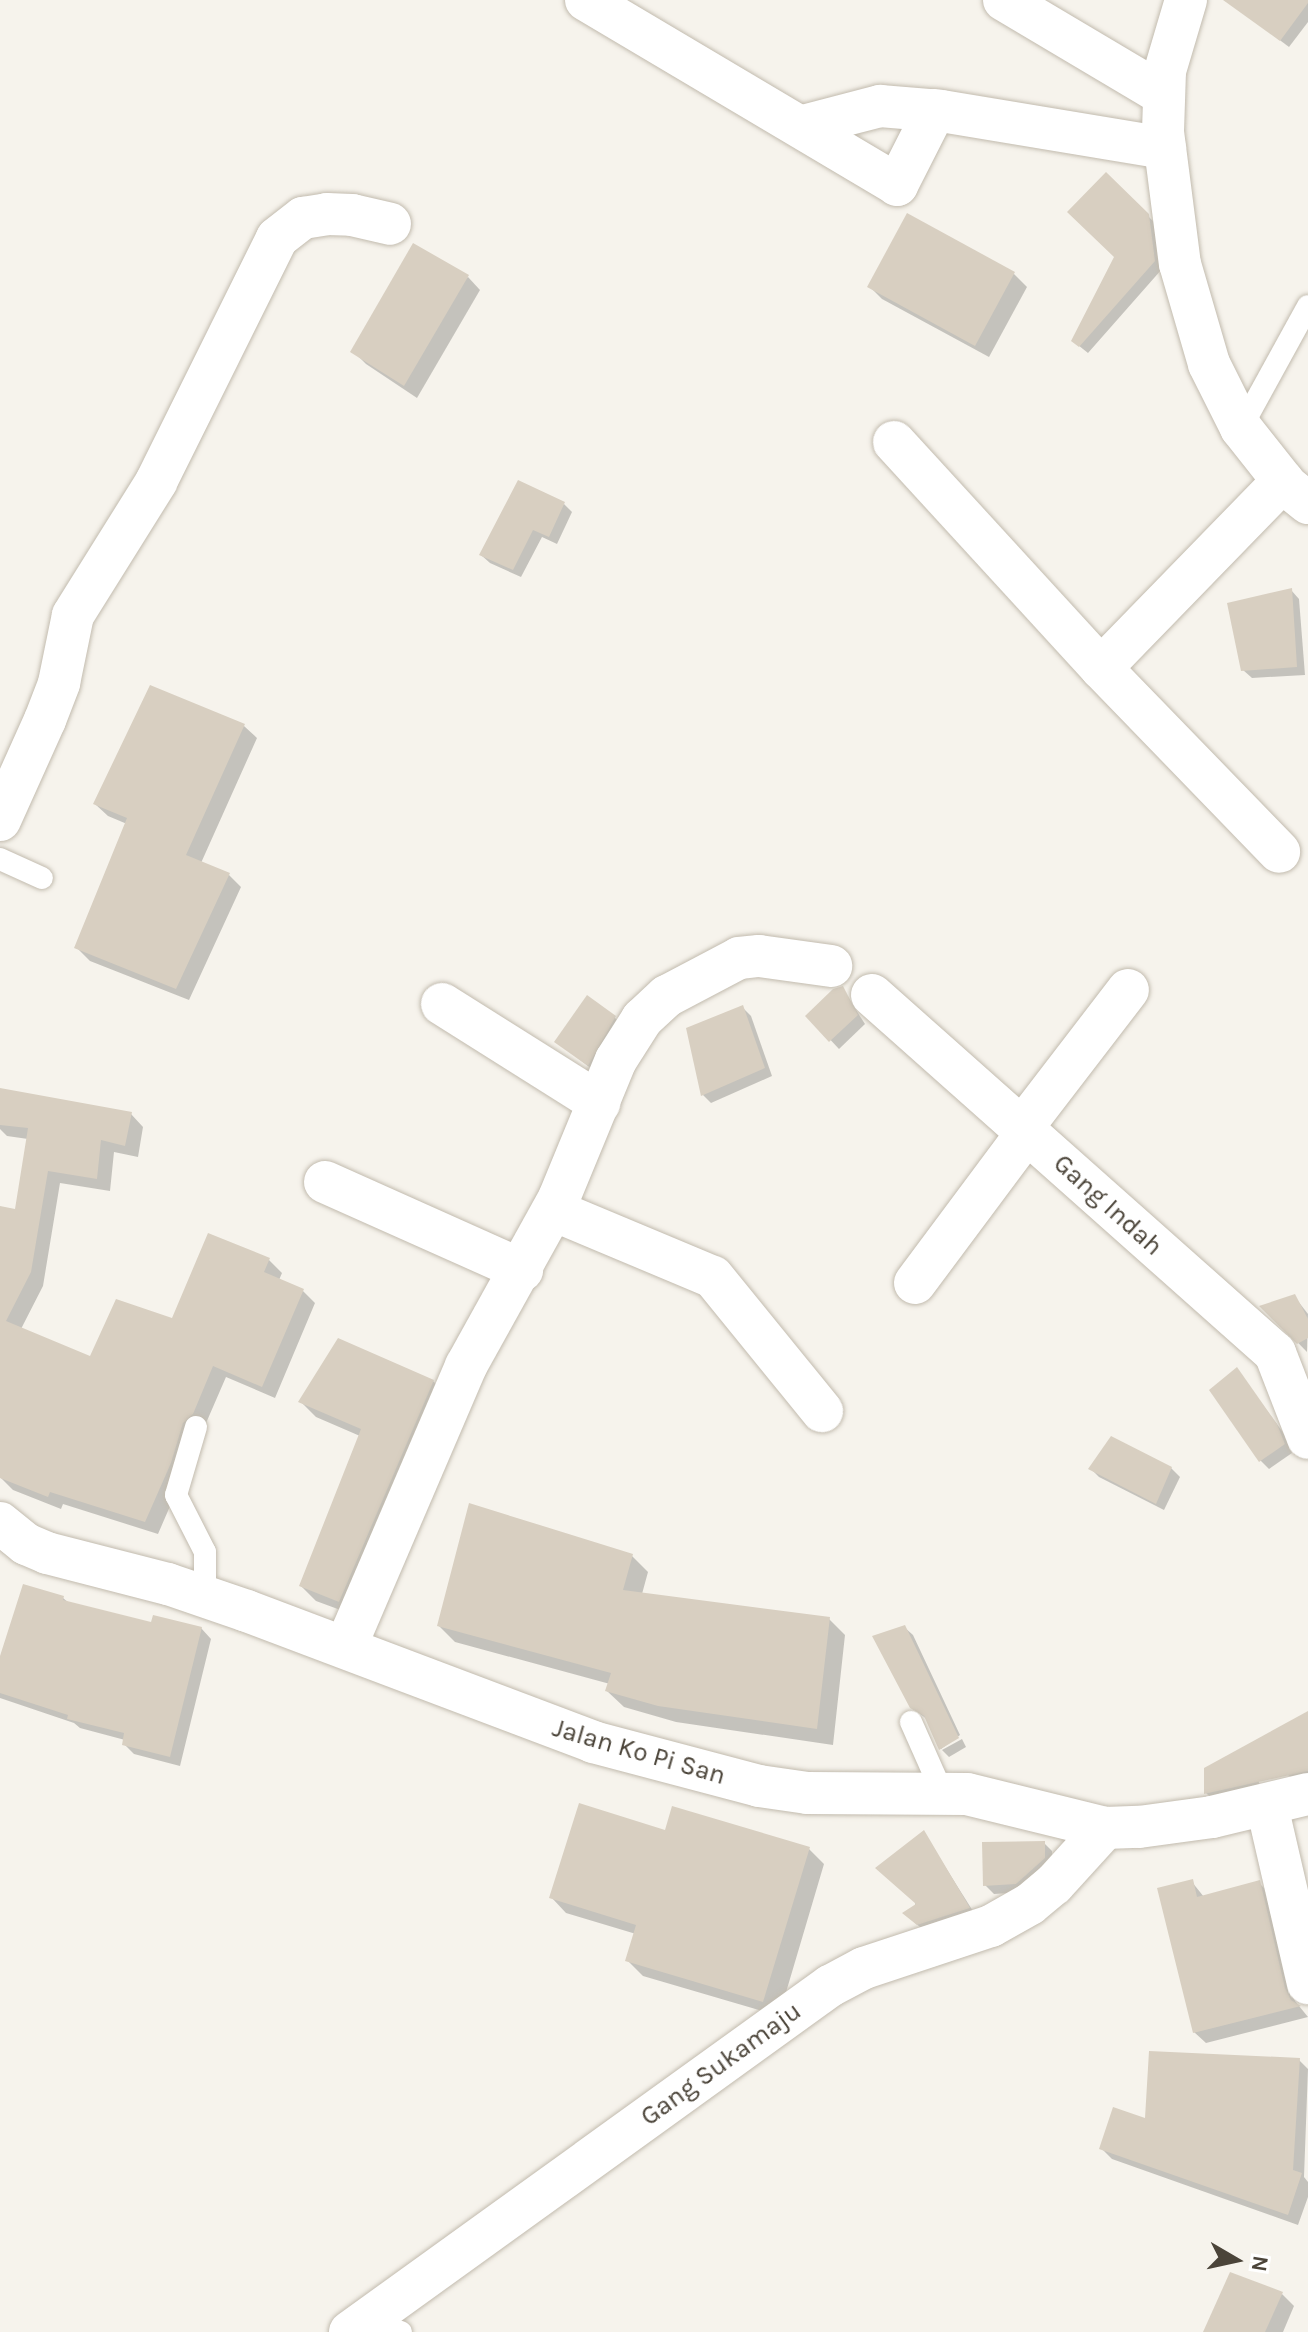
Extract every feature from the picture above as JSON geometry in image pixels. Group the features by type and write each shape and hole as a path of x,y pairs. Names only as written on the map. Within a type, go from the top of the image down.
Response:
{"street":[{"path":"586,0 803,126 897,185 935,110"},
{"path":"1004,0 1164,95"},
{"path":"1101,668 1296,492 1241,428 1209,364 1180,264 1165,148 1164,95 1165,71 1186,0"},
{"path":"803,126 880,106 935,110 1165,148"},
{"path":"0,820 28,763 59,683 73,615 156,482 277,238 303,218 327,214 352,215 390,224"},
{"path":"894,442 1101,668 1279,852"},
{"path":"346,1646 466,1366 553,1210 616,1060 634,1031 667,996 739,958 759,956 831,966"},
{"path":"915,1283 1128,990"},
{"name":"Gang Indah","path":"872,995 1275,1353 1308,1438"},
{"path":"442,1004 599,1103"},
{"path":"325,1182 522,1270"},
{"path":"553,1210 713,1277 822,1411"},
{"name":"Jalan Ko Pi San","path":"0,1523 26,1544 47,1553 205,1597 346,1646 529,1719 684,1769 807,1793 967,1794 1105,1828 1151,1826 1267,1806 1308,1794"},
{"path":"1267,1806 1308,1983"},
{"name":"Gang Sukamaju","path":"372,2328 830,1986 864,1968 991,1926 1030,1904 1054,1884 1105,1828"}],"lane":[{"path":"1241,428 1308,306"},
{"path":"0,859 42,878"},
{"path":"196,1427 176,1495 205,1552 205,1597"},
{"path":"911,1722 942,1792"}],"building":[{"path":"1223,0 1308,0 1308,3 1280,41"},
{"path":"1106,172 1149,214 1155,261 1079,347 1071,341 1114,257 1067,212"},
{"path":"907,213 1015,272 975,346 867,287"},
{"path":"413,243 469,275 404,386 350,352"},
{"path":"518,480 565,502 549,537 533,530 513,570 479,555"},
{"path":"1292,588 1297,667 1241,671 1227,603"},
{"path":"150,685 245,724 186,855 230,873 176,989 74,948 127,818 93,804"},
{"path":"843,986 858,1015 829,1042 805,1016 833,989"},
{"path":"587,995 616,1016 588,1066 554,1042"},
{"path":"743,1005 765,1068 701,1096 686,1028"},
{"path":"0,1088 132,1112 125,1146 101,1140 97,1179 48,1171 31,1272 6,1321 90,1356 116,1299 172,1318 208,1233 270,1258 264,1272 304,1289 262,1387 213,1366 193,1414 183,1423 171,1463 145,1522 50,1492 48,1497 0,1478 0,1206 15,1209 28,1128 0,1125"},
{"path":"1295,1294 1308,1319 1308,1338 1297,1344 1259,1306"},
{"path":"338,1338 434,1380 339,1602 299,1586 361,1429 298,1402"},
{"path":"1237,1367 1277,1424 1285,1444 1259,1462 1209,1390"},
{"path":"1111,1436 1172,1467 1156,1504 1088,1469"},
{"path":"469,1503 633,1554 623,1590 830,1617 817,1729 658,1706 605,1691 611,1673 437,1626"},
{"path":"23,1584 64,1596 63,1600 151,1622 153,1615 202,1627 170,1757 122,1745 124,1733 67,1719 68,1715 0,1693 0,1656"},
{"path":"905,1625 959,1738 939,1750 924,1716 910,1708 872,1636"},
{"path":"1308,1711 1308,1771 1204,1794 1204,1768"},
{"path":"579,1803 665,1830 672,1806 810,1847 763,2002 625,1961 636,1925 549,1898"},
{"path":"924,1830 970,1908 917,1925 902,1913 916,1904 875,1868"},
{"path":"1045,1841 1045,1858 1016,1884 983,1886 982,1842"},
{"path":"1193,1879 1197,1897 1260,1880 1285,1988 1291,2000 1301,2006 1193,2033 1157,1888"},
{"path":"1149,2051 1300,2058 1293,2170 1302,2173 1288,2215 1099,2149 1113,2107 1145,2118"},
{"path":"1230,2272 1283,2292 1265,2332 1203,2332"}]}
